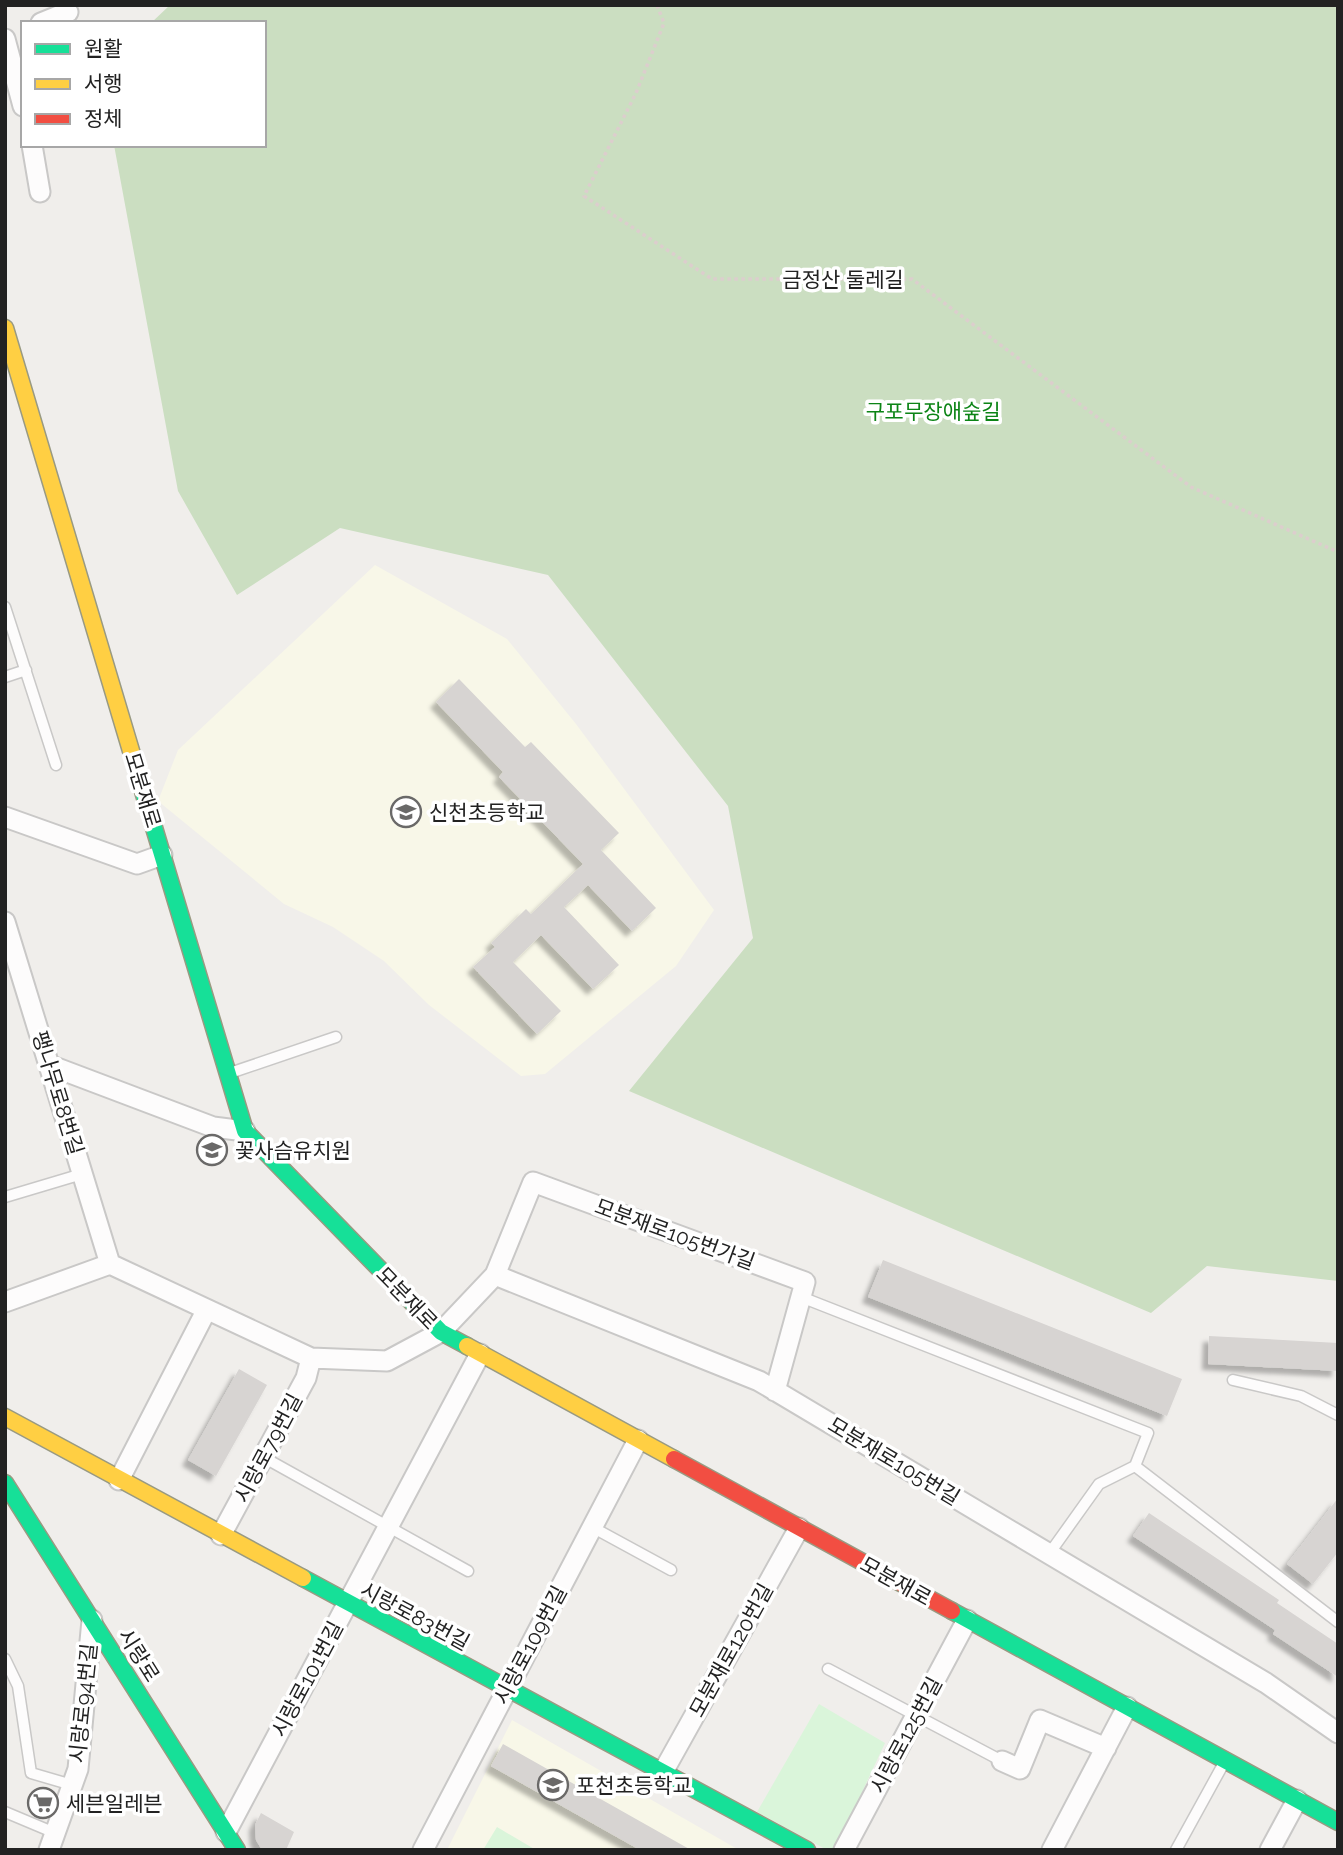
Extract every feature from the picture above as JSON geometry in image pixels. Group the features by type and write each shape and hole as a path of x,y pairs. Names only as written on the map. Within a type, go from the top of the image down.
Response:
{"street":[{"path":"46,21 68,12"},
{"path":"21,31 5,38 21,98"},
{"path":"32,147 40,192"},
{"name":"모분재로","path":"5,328 245,1131 441,1332 1338,1822"},
{"path":"5,817 137,864 162,855"},
{"name":"팽나무로8번길","path":"5,922 110,1264"},
{"path":"49,1065 212,1127 245,1131"},
{"name":"모분재로105번가길","path":"495,1275 533,1182 805,1282 801,1297"},
{"path":"5,1302 110,1264 311,1358 387,1361 441,1332 495,1275"},
{"name":"모분재로105번길","path":"495,1275 759,1381 928,1479 1048,1556 1266,1684 1338,1733"},
{"path":"775,1391 801,1297"},
{"path":"119,1480 206,1311"},
{"name":"시랑로101번길","path":"226,1832 480,1354"},
{"name":"시랑로79번길","path":"221,1535 306,1378 311,1358"},
{"name":"시랑로83번길","path":"5,1417 807,1850"},
{"name":"시랑로109번길","path":"423,1850 638,1440"},
{"name":"시랑로","path":"5,1483 237,1850"},
{"name":"모분재로120번길","path":"663,1772 799,1528"},
{"name":"시랑로94번길","path":"52,1842 78,1769 92,1620"},
{"name":"시랑로125번길","path":"844,1850 967,1620"},
{"path":"1052,1850 1127,1707"},
{"path":"1002,1761 1020,1769 1040,1720 1106,1748"},
{"path":"1270,1850 1297,1800"}],"lane":[{"path":"5,607 56,765"},
{"path":"5,677 26,670"},
{"path":"228,1074 335,1037"},
{"path":"5,1197 82,1174"},
{"path":"801,1297 1148,1433 1135,1466 1099,1483 1048,1556"},
{"path":"1233,1380 1301,1396 1338,1415"},
{"path":"263,1457 468,1571"},
{"path":"1135,1466 1338,1622"},
{"path":"592,1527 671,1570"},
{"name":"시랑로94번길","path":"5,1659 18,1686 31,1773 72,1785"},
{"path":"828,1669 1002,1761"},
{"path":"1175,1850 1225,1760"},
{"path":"5,1812 52,1842"}],"path":[{"name":"금정산 둘레길","path":"657,5 664,23 636,93 584,195 712,279 912,279 1191,487 1338,552"}],"shaded area":[{"name":"신천초등학교","path":"375,565 507,639 576,724 714,910 676,966 545,1074 521,1076 429,1005 384,961 333,927 284,904 158,801 178,750"},
{"name":"포천초등학교","path":"512,1720 739,1850 447,1850"}],"green space":[{"name":"구포무장애숲길","path":"170,5 1338,5 1338,1281 1207,1266 1151,1313 629,1091 753,938 728,806 548,575 340,528 237,595 178,491 114,147 266,147 266,21 153,21"},
{"path":"819,1704 885,1743 835,1850 827,1850 757,1812"},
{"path":"497,1827 536,1850 483,1850"}],"building":[{"path":"459,679 525,747 531,742 619,833 601,850 656,908 632,931 588,885 564,907 619,965 593,989 541,935 513,962 561,1011 537,1034 473,967 495,947 491,943 526,909 531,914 583,864 499,777 503,772 436,702"},
{"path":"883,1260 1182,1379 1167,1416 868,1297"},
{"path":"1209,1336 1338,1343 1338,1371 1208,1364"},
{"path":"239,1369 267,1385 216,1476 188,1460"},
{"path":"1338,1498 1338,1552 1313,1584 1287,1564"},
{"path":"1149,1513 1279,1600 1277,1603 1338,1644 1338,1677 1273,1634 1275,1630 1133,1536"},
{"path":"503,1744 691,1850 640,1850 491,1766"},
{"path":"261,1813 294,1832 286,1850 262,1850 256,1840 255,1825"}],"traffic: fast":[{"path":"137,771 245,1131 441,1332 467,1346"},
{"path":"5,1483 237,1850"},
{"path":"303,1578 807,1850"},
{"path":"952,1611 1338,1822"}],"traffic: slow":[{"path":"5,328 137,771"},
{"path":"467,1346 674,1459"},
{"path":"5,1417 303,1578"}],"traffic: jam":[{"path":"674,1459 952,1611"}],"place":[{"name":"신천초등학교","path":"406,812"},
{"name":"꽃사슴유치원","path":"212,1150"},
{"name":"포천초등학교","path":"553,1785"},
{"name":"세븐일레븐","path":"43,1803"}]}
